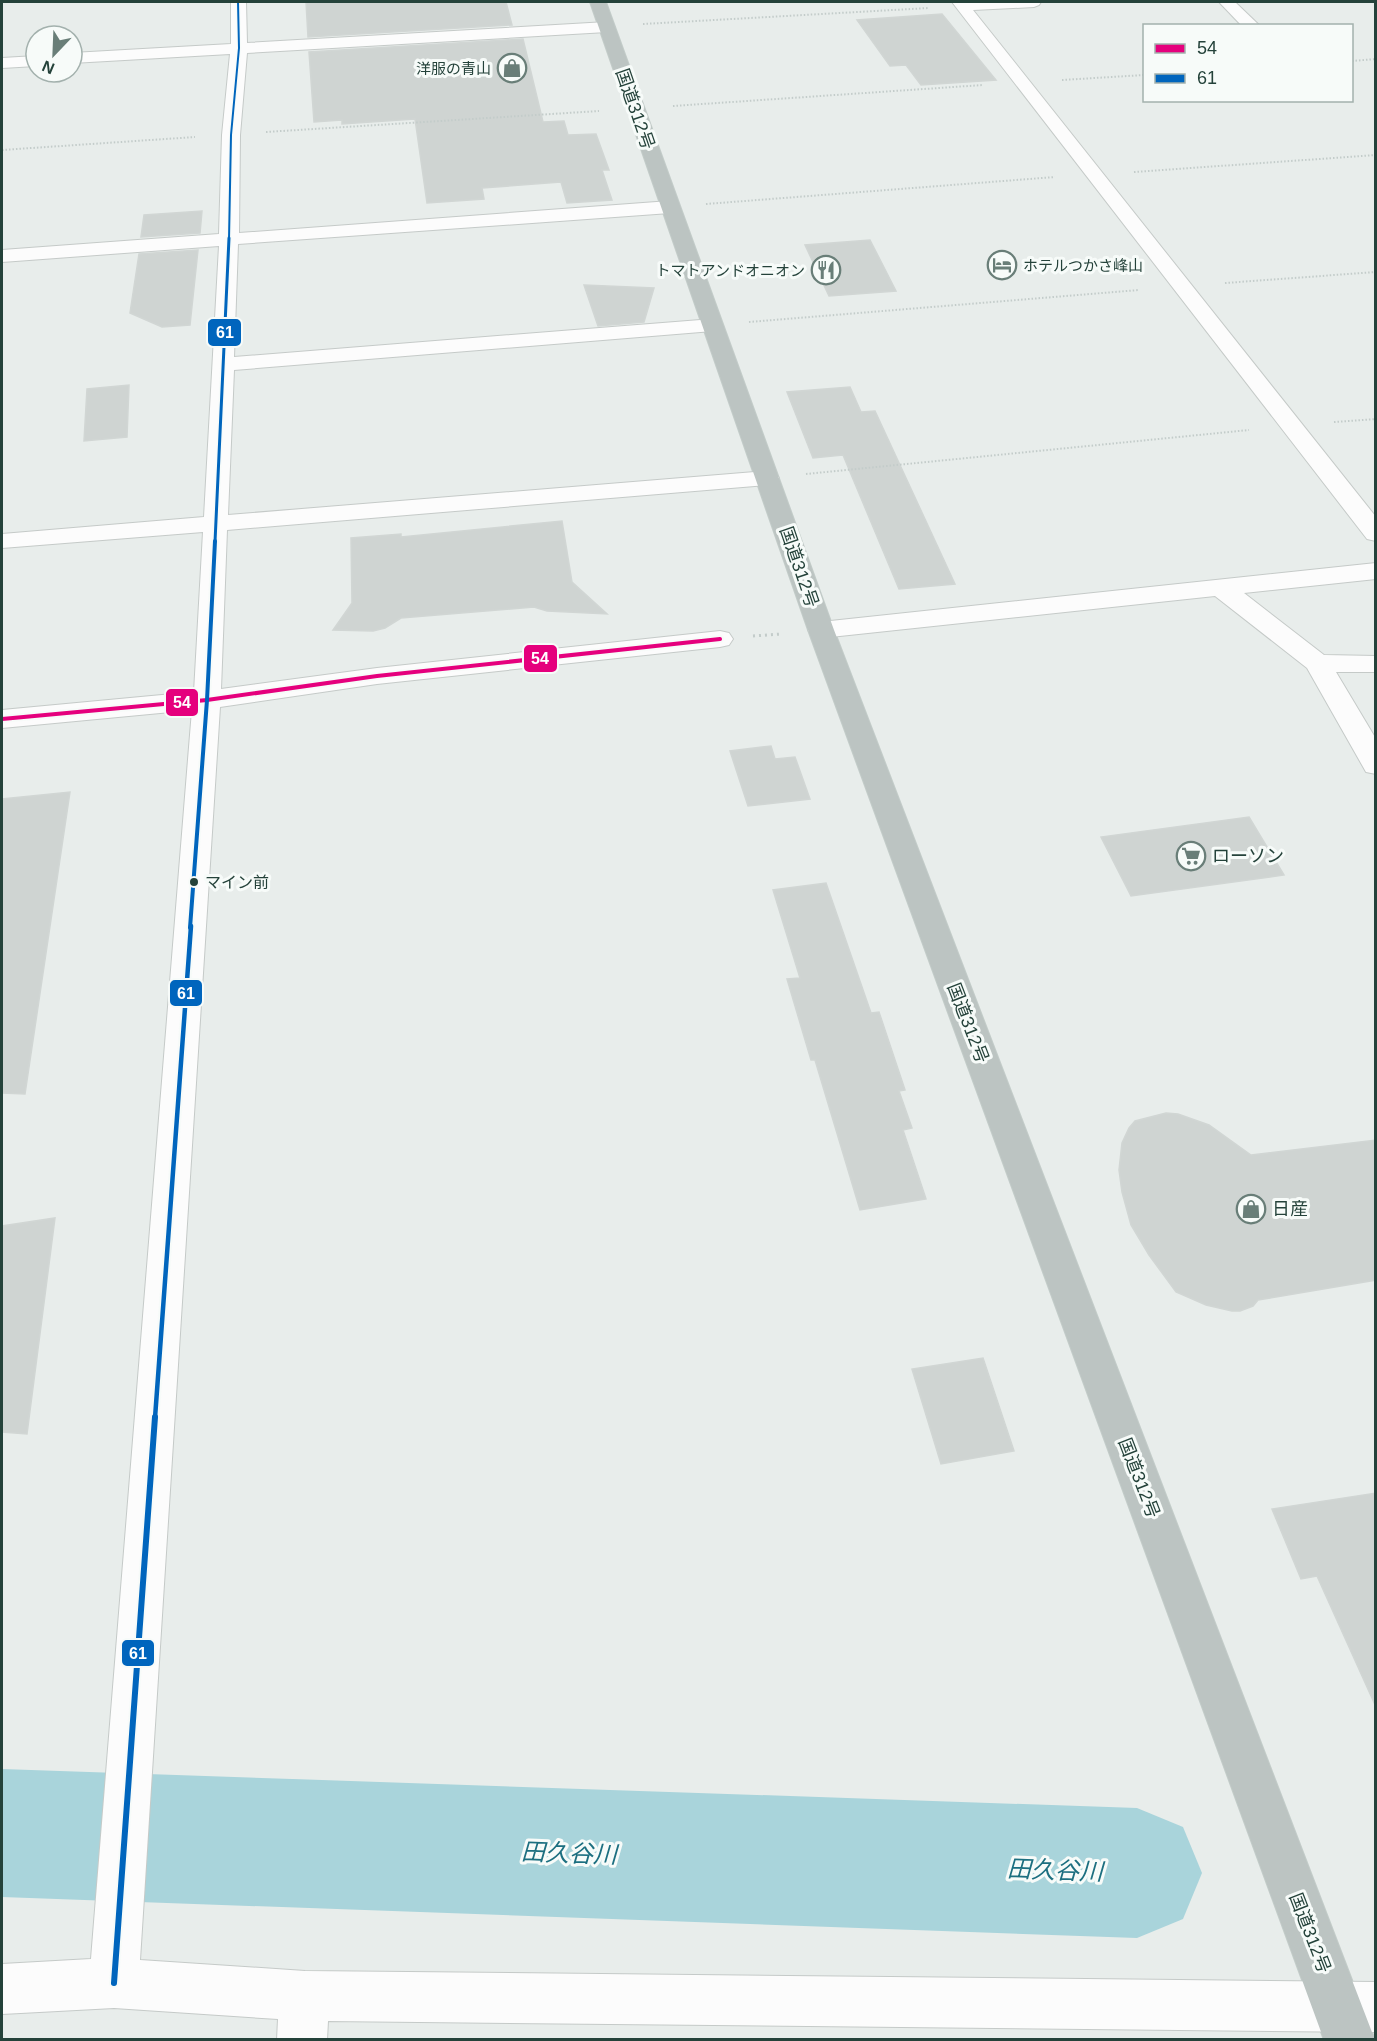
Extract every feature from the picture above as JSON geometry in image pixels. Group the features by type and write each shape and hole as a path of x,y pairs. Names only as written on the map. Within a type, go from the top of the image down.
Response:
{"highway":[{"name":"国道312号","path":"603,14 634,108 821,630 1355,2018"}],"street":[{"path":"114,1983 207,700 229,239 231,135 239,48 238,2"},
{"path":"960,4 1034,2"},
{"path":"1227,2 1250,24"},
{"path":"960,4 1376,534"},
{"path":"84,57 239,48 603,14"},
{"path":"2,63 24,62"},
{"path":"2,256 670,207"},
{"path":"223,364 712,325"},
{"path":"2,541 767,478"},
{"path":"821,630 1376,571"},
{"path":"1220,587 1318,663 1376,765"},
{"path":"2,719 207,700 377,676 720,639"},
{"path":"1318,663 1376,663"},
{"path":"2,1989 114,1983 303,2018 1355,2018"}],"path":[{"path":"603,14 960,4"},
{"path":"1353,61 1376,59"},
{"path":"2,150 1143,75"},
{"path":"670,207 1376,154"},
{"path":"712,325 1376,272"},
{"path":"767,478 1376,419"},
{"path":"720,639 821,630"}],"building":[{"path":"306,2 506,2 512,25 308,37"},
{"path":"942,14 996,80 921,85 906,65 890,66 857,20"},
{"path":"523,39 543,122 564,121 568,135 596,134 609,170 602,170 612,200 567,203 561,182 482,188 484,199 427,203 415,119 342,124 342,120 314,122 309,52"},
{"path":"202,211 200,233 141,237 144,215"},
{"path":"870,240 896,291 829,296 805,245"},
{"path":"198,250 190,325 162,327 130,313 139,254"},
{"path":"584,285 654,288 644,322 598,326"},
{"path":"129,385 127,437 84,441 87,389"},
{"path":"850,387 861,412 875,411 955,584 899,589 843,455 813,458 787,392"},
{"path":"562,521 572,582 607,614 547,611 534,607 401,618 385,628 373,631 333,630 352,603 351,538 401,534 401,537"},
{"path":"771,746 775,759 795,757 810,799 748,806 730,751"},
{"path":"70,792 25,1094 2,1093 2,799"},
{"name":"ローソン","path":"1249,817 1284,875 1131,896 1101,837"},
{"path":"826,883 871,1013 879,1012 905,1090 899,1091 912,1128 903,1130 926,1199 860,1210 815,1060 811,1060 787,979 800,978 773,890"},
{"name":"日産","path":"1166,1113 1178,1114 1209,1125 1251,1155 1376,1140 1376,1280 1258,1300 1253,1306 1240,1311 1206,1305 1176,1292 1131,1225 1119,1170 1122,1143 1129,1128 1135,1121"},
{"path":"55,1218 27,1434 2,1432 2,1226"},
{"path":"983,1358 1014,1451 941,1464 912,1369"},
{"path":"1376,1493 1376,1707 1317,1576 1301,1579 1272,1509"}],"waterway":[{"name":"田久谷川","path":"2,1833 1137,1873"}],"transit line":[{"name":"61","path":"114,1983 207,700 229,239 231,135 239,48 238,2"},
{"name":"54","path":"2,719 207,700 377,676 720,639"}],"place":[{"name":"洋服の青山","path":"512,68"},
{"name":"ホテルつかさ峰山","path":"1002,265"},
{"name":"トマトアンドオニオン","path":"826,270"},
{"name":"ローソン","path":"1191,856"},
{"name":"マイン前","path":"194,882"},
{"name":"日産","path":"1251,1209"}]}
